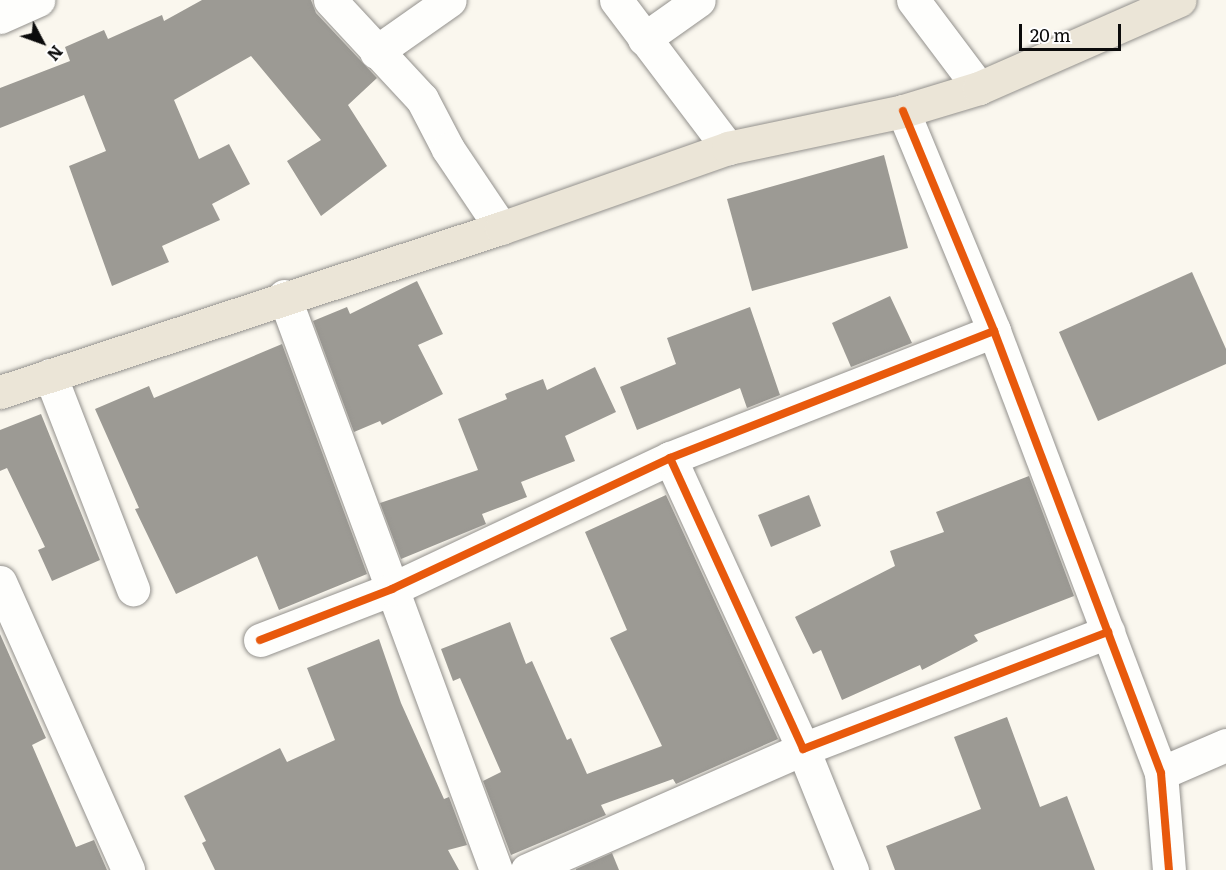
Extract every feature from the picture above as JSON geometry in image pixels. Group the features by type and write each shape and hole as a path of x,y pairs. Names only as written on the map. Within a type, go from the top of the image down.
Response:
{"main road":[{"path":"0,392 284,296 501,228 728,148 903,111 979,88 1179,0"}],"street":[{"path":"0,17 38,0"},
{"path":"330,0 422,99 448,149 501,228"},
{"path":"376,52 450,0"},
{"path":"616,0 728,148"},
{"path":"644,39 699,0"},
{"path":"927,5 979,88"},
{"path":"903,111 994,331 1161,773 1169,870"},
{"path":"284,296 496,870"},
{"path":"260,640 392,589 670,458 994,331"},
{"path":"50,375 133,589"},
{"path":"670,458 803,749 852,870"},
{"path":"0,582 128,870"},
{"path":"527,870 803,749 1108,632"},
{"path":"1161,773 1226,745"}],"building":[{"path":"202,0 311,0 316,13 377,78 348,105 387,166 321,216 287,161 321,140 251,56 174,100 199,159 229,144 250,184 212,204 220,220 162,246 169,262 112,286 69,166 106,151 84,95 0,128 0,88 70,61 65,47 104,30 108,39 162,15 164,21"},
{"path":"884,155 908,248 752,291 727,199"},
{"path":"1192,272 1226,349 1226,364 1098,421 1059,332"},
{"path":"417,281 443,334 418,345 443,394 382,425 380,421 354,432 313,321 347,307 350,314"},
{"path":"890,296 912,343 851,367 832,323"},
{"path":"750,307 780,395 747,408 740,388 637,430 620,387 676,364 667,338"},
{"path":"282,344 367,574 279,610 257,556 176,594 135,509 139,508 95,409 149,386 154,398"},
{"path":"595,367 616,412 565,436 575,461 521,482 527,497 482,514 486,524 401,559 380,503 478,470 458,419 507,399 505,394 543,379 547,390"},
{"path":"41,414 100,560 52,581 38,550 45,547 7,468 0,471 0,430"},
{"path":"1029,476 1074,596 974,635 978,641 922,670 920,665 842,700 821,650 813,654 795,617 895,566 890,551 944,532 936,512"},
{"path":"666,495 778,739 676,784 673,779 601,805 606,815 511,855 483,781 501,772 460,678 453,681 441,649 510,622 526,664 532,661 567,740 571,738 587,774 662,746 610,638 627,630 585,532"},
{"path":"809,495 821,526 771,547 758,515"},
{"path":"0,634 46,738 32,745 76,847 94,840 107,870 0,870"},
{"path":"379,639 401,703 444,799 449,797 467,845 448,850 459,870 215,870 202,843 206,841 184,796 280,748 287,762 335,740 307,668"},
{"path":"1007,717 1040,807 1067,796 1095,870 895,870 886,846 981,809 954,737"},
{"path":"612,853 619,870 576,870 576,869"}],"cycle path":[{"path":"903,111 994,331 1161,773 1169,870"},
{"path":"260,640 392,589 670,458 994,331"},
{"path":"670,458 803,749 1108,632"}]}
